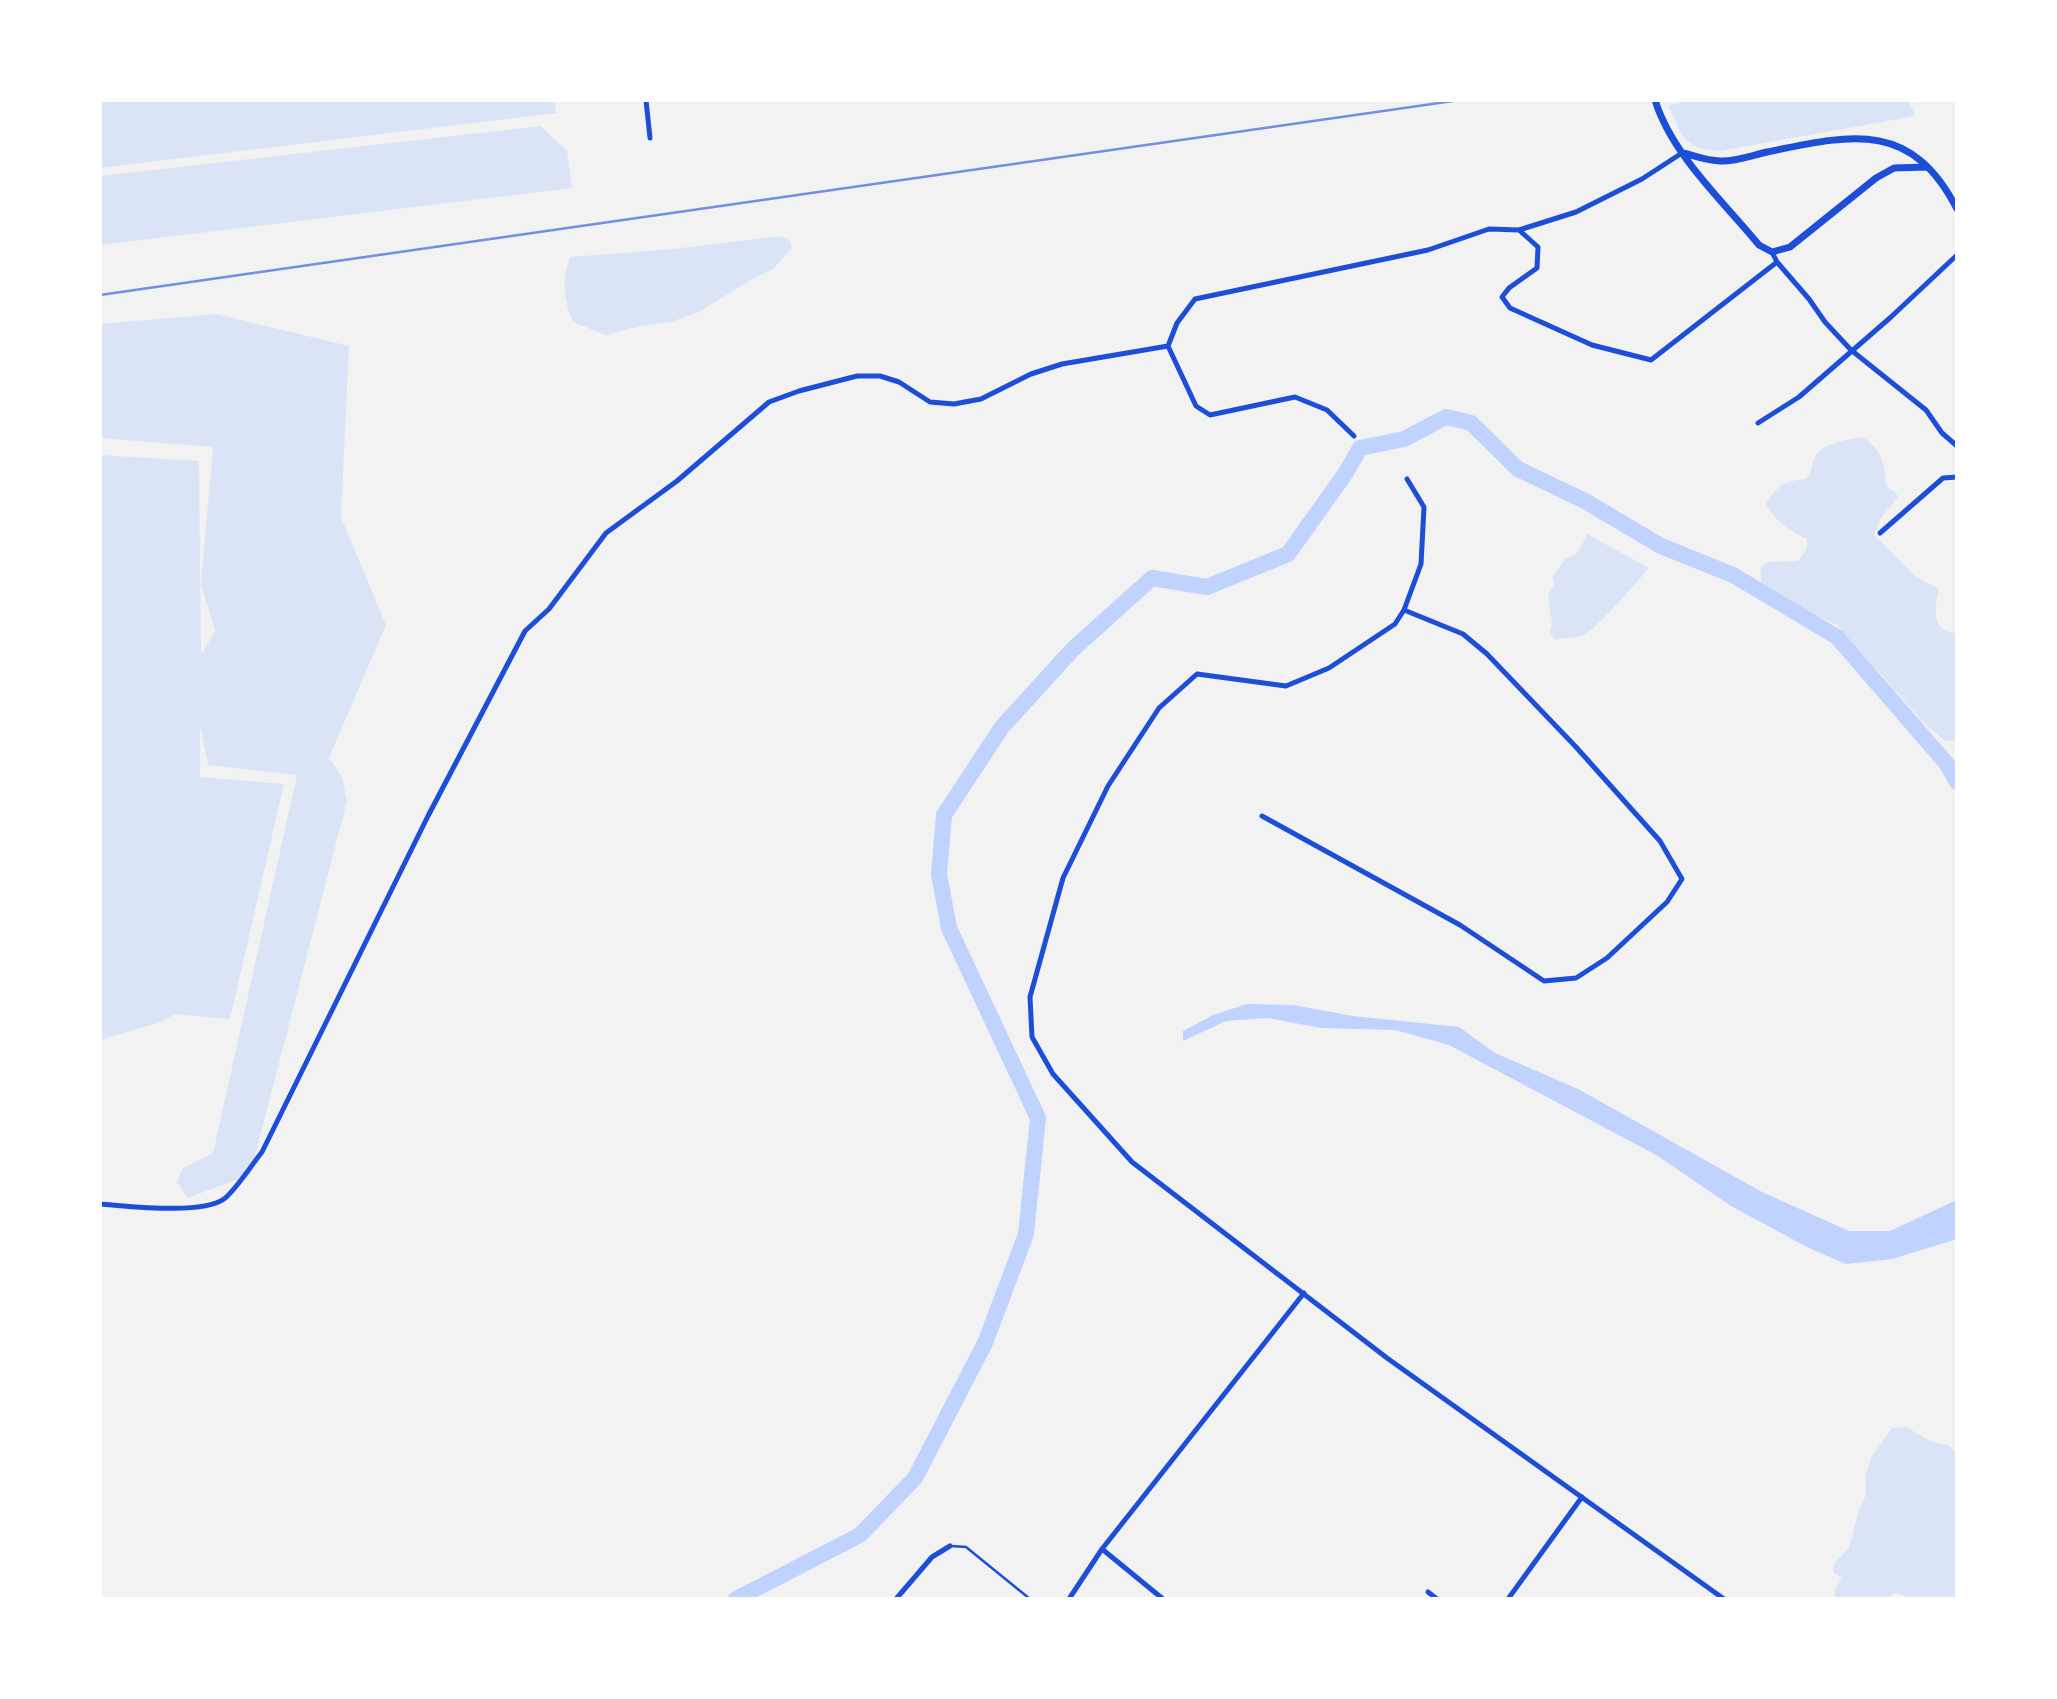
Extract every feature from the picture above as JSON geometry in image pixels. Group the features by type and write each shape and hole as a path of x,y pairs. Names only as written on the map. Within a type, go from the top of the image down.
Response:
{"street":[{"path":"646,100 650,138"},
{"path":"1655,101 1666,128 1682,153 1759,245 1772,252 1825,322 1852,349 1926,410 1942,433 1957,446"},
{"path":"1354,436 1327,410 1296,397 1210,415 1196,406 1168,346 1177,323 1195,299 1428,250 1489,229 1520,230 1576,212 1642,179 1682,153 1721,162 1847,138 1873,139 1901,147 1927,167 1945,184 1957,209"},
{"path":"1772,252 1790,247 1876,178 1894,168 1927,167"},
{"path":"1520,230 1538,247 1537,268 1509,288 1502,298 1510,308 1592,345 1651,360 1777,262"},
{"path":"1758,423 1799,397 1957,255"},
{"path":"100,1205 185,1208 209,1205 225,1199 262,1152 428,816 525,631 549,609 607,533 677,481 751,416 769,402 857,376 880,376 899,382 930,402 954,404 981,399 1031,374 1062,364 1168,346"},
{"path":"1880,533 1943,478 1957,477"},
{"path":"1407,479 1424,507 1421,564 1404,610 1395,624 1329,668 1286,687 1197,674 1159,708 1108,786 1063,878 1030,997 1032,1037 1054,1074 1132,1162 1387,1358 1724,1599"},
{"path":"1262,816 1461,925 1544,981 1576,978 1607,958 1667,902 1682,879 1660,841 1576,747 1487,654 1463,634 1404,610"},
{"path":"1069,1599 1102,1549 1304,1293"},
{"path":"1508,1599 1582,1497"},
{"path":"896,1599 932,1557 950,1546"},
{"path":"1102,1549 1163,1599"},
{"path":"1428,1592 1437,1599"},
{"path":"1711,1599 1716,1593"}],"lane":[{"path":"950,1546 966,1546 1030,1599"}],"shaded area":[{"path":"100,100 555,100 556,113 100,168"},
{"path":"1681,100 1909,100 1915,116 1720,151 1698,147 1685,139 1668,105 1678,104"},
{"path":"541,126 567,151 572,188 100,245 100,176"},
{"path":"781,236 790,241 792,247 773,269 699,312 671,322 640,326 606,335 573,322 565,290 570,257 673,249"},
{"path":"216,314 349,346 341,517 386,625 329,758 342,777 347,801 250,1175 187,1198 177,1182 183,1168 213,1153 297,775 208,765 200,724 200,777 284,784 230,1019 174,1014 162,1022 100,1040 100,455 199,461 201,655 215,631 201,584 213,447 100,438 100,324"},
{"path":"1863,437 1879,452 1886,486 1898,497 1881,518 1874,535 1915,576 1939,589 1936,603 1938,624 1948,632 1957,633 1957,741 1945,741 1926,725 1837,625 1784,601 1762,583 1760,568 1767,562 1798,561 1807,548 1807,539 1794,533 1774,516 1766,504 1770,498 1782,485 1806,479 1818,453 1829,445"},
{"path":"1587,534 1649,568 1588,632 1579,637 1555,640 1550,633 1552,623 1548,595 1555,584 1552,578 1565,559 1575,555"},
{"path":"1906,1427 1932,1442 1948,1445 1957,1453 1957,1599 1914,1599 1895,1593 1885,1599 1835,1599 1835,1589 1842,1578 1833,1572 1834,1563 1849,1548 1859,1509 1866,1495 1866,1474 1871,1458 1892,1428"}],"water":[{"path":"1247,1004 1293,1005 1353,1016 1459,1027 1495,1053 1578,1089 1762,1192 1849,1231 1890,1231 1957,1200 1957,1239 1892,1259 1846,1264 1807,1247 1731,1206 1658,1156 1449,1045 1395,1030 1321,1028 1268,1018 1226,1021 1183,1041 1183,1031 1213,1015"}],"waterway":[{"path":"736,1599 860,1535 915,1478 985,1343 1026,1234 1038,1118 949,928 939,874 944,815 1002,727 1073,649 1152,578 1207,587 1288,554 1345,474 1360,448 1404,439 1446,417 1471,423 1518,469 1585,501 1661,546 1733,575 1837,637 1947,764 1957,782"}],"railway":[{"path":"100,295 1460,100"}]}
